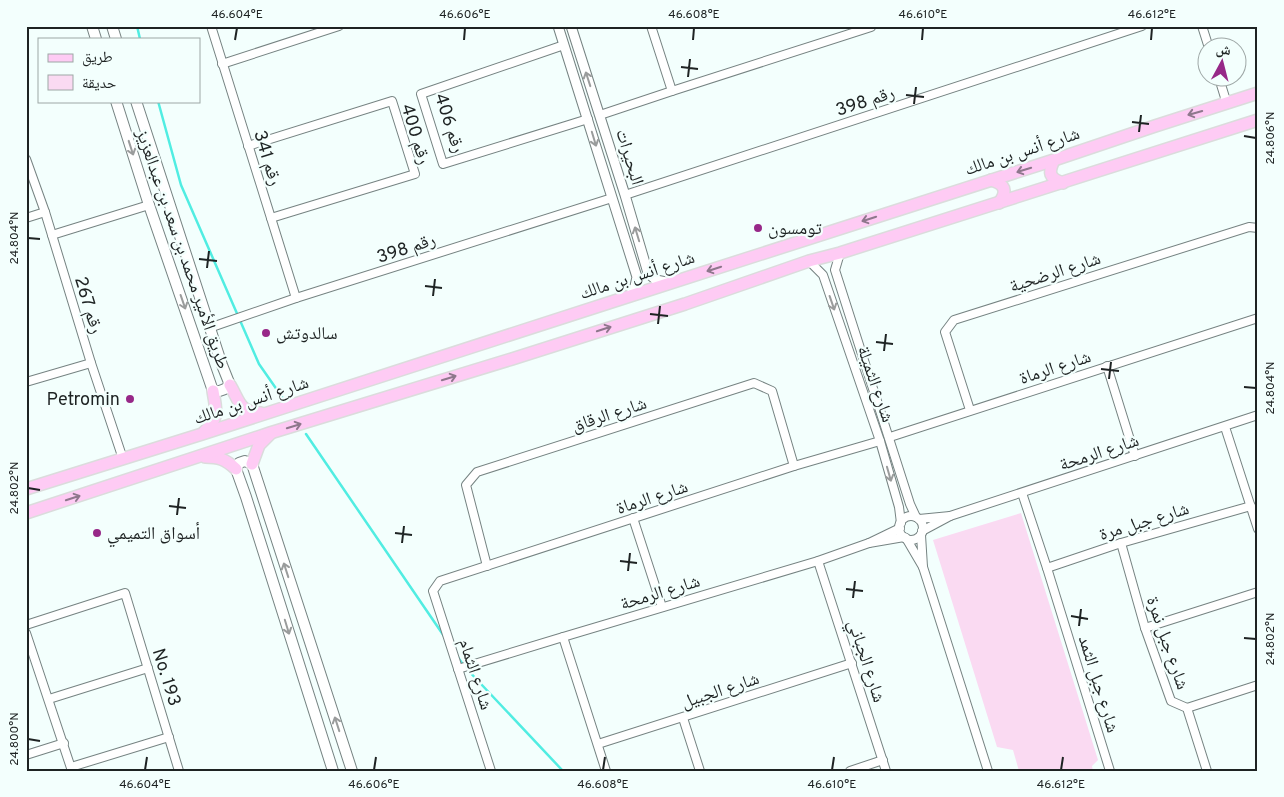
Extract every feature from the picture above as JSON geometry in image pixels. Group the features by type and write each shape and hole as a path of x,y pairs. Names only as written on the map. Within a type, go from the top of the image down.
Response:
{"main road":[{"path":"92,26 96,38"},
{"path":"112,26 116,38"},
{"name":"شارع أنس بن مالك","path":"26,490 1258,93"},
{"name":"طريق الأمير محمد بن سعد بن عبدالعزيز","path":"116,102 149,205 213,391 223,391 230,385 209,328 136,102"},
{"path":"26,512 270,433 685,304 809,261 840,253 1258,120"},
{"path":"1054,160 1050,172 1055,180 1062,183"},
{"path":"991,180 998,182 1004,188 1004,197 999,203"},
{"path":"230,385 244,408 252,412 268,413"},
{"path":"202,434 216,416 213,391"},
{"path":"270,433 259,445 252,464 352,771"},
{"path":"200,456 216,457 228,461 236,469 333,771"},
{"path":"236,469 239,463 245,461 252,464"}],"street":[{"name":"رقم 341","path":"211,26 296,298"},
{"path":"222,64 339,26"},
{"name":"البحيرات","path":"558,26 637,276 630,296"},
{"name":"البحيرات","path":"571,26 648,273 656,280 671,283"},
{"path":"651,26 672,91"},
{"path":"600,116 871,26"},
{"name":"رقم 398","path":"625,195 1142,26"},
{"path":"1202,26 1206,38"},
{"name":"رقم 406","path":"564,45 421,94 443,164 588,119"},
{"path":"1221,88 1227,104"},
{"name":"رقم 400","path":"248,146 392,101 415,174 271,218"},
{"name":"رقم 267","path":"26,159 45,212 91,363 123,459"},
{"name":"رقم 398","path":"209,328 296,298 612,198"},
{"path":"52,235 149,205"},
{"path":"26,218 45,212"},
{"name":"شارع الرضحية","path":"970,410 945,332 954,320 1249,227 1258,228"},
{"name":"شارع الثميلة","path":"840,253 835,270 918,518"},
{"path":"631,258 638,265 641,264 643,257"},
{"name":"شارع الثميلة","path":"809,261 823,275 880,442 899,507 900,526"},
{"name":"شارع الرماة","path":"890,437 1258,318"},
{"path":"26,382 91,363"},
{"path":"1107,366 1134,456"},
{"name":"شارع الرقاق","path":"488,566 466,485 477,472 754,383 772,391 794,466"},
{"name":"شارع الرمحة","path":"950,516 1258,416"},
{"path":"1225,427 1258,529"},
{"name":"شارع الرماة","path":"436,587 440,581 794,466 880,442"},
{"name":"شارع جبل الثمد","path":"1022,493 1110,771"},
{"name":"شارع جبل مرة","path":"1047,568 1121,543 1251,506"},
{"path":"950,516 904,518 900,526 900,533 923,567 988,771"},
{"path":"869,543 905,538 913,540 950,516"},
{"path":"633,518 662,607"},
{"path":"918,518 923,526 923,567"},
{"path":"869,543 900,526"},
{"name":"شارع الرمحة","path":"458,669 818,561 869,543"},
{"name":"شارع جبل نمرة","path":"1121,543 1145,628 1171,701 1187,708 1207,771"},
{"name":"شارع الجباني","path":"818,561 886,771"},
{"name":"شارع الثمام","path":"436,587 434,591 491,771"},
{"path":"1145,628 1258,592"},
{"name":"No. 193","path":"26,625 125,593 179,771"},
{"path":"26,633 72,769 169,737"},
{"path":"563,637 606,771"},
{"name":"شارع الجبيل","path":"598,744 852,663"},
{"path":"49,699 148,668"},
{"path":"1187,708 1258,685"},
{"path":"683,718 700,771"},
{"path":"26,755 64,743"},
{"path":"850,771 883,760"}],"green space":[{"path":"1021,513 1098,760 1092,766 1093,771 1019,771 1013,750 997,747 933,540"}],"waterway":[{"path":"137,26 140,38"},
{"path":"158,102 181,185 259,364 282,397"},
{"path":"306,434 446,639"},
{"path":"457,656 464,666 563,771"}],"place":[{"name":"تومسون","path":"758,228"},
{"name":"سالدوتش","path":"266,333"},
{"name":"Petromin","path":"130,399"},
{"name":"أسواق التميمي","path":"97,533"}]}
